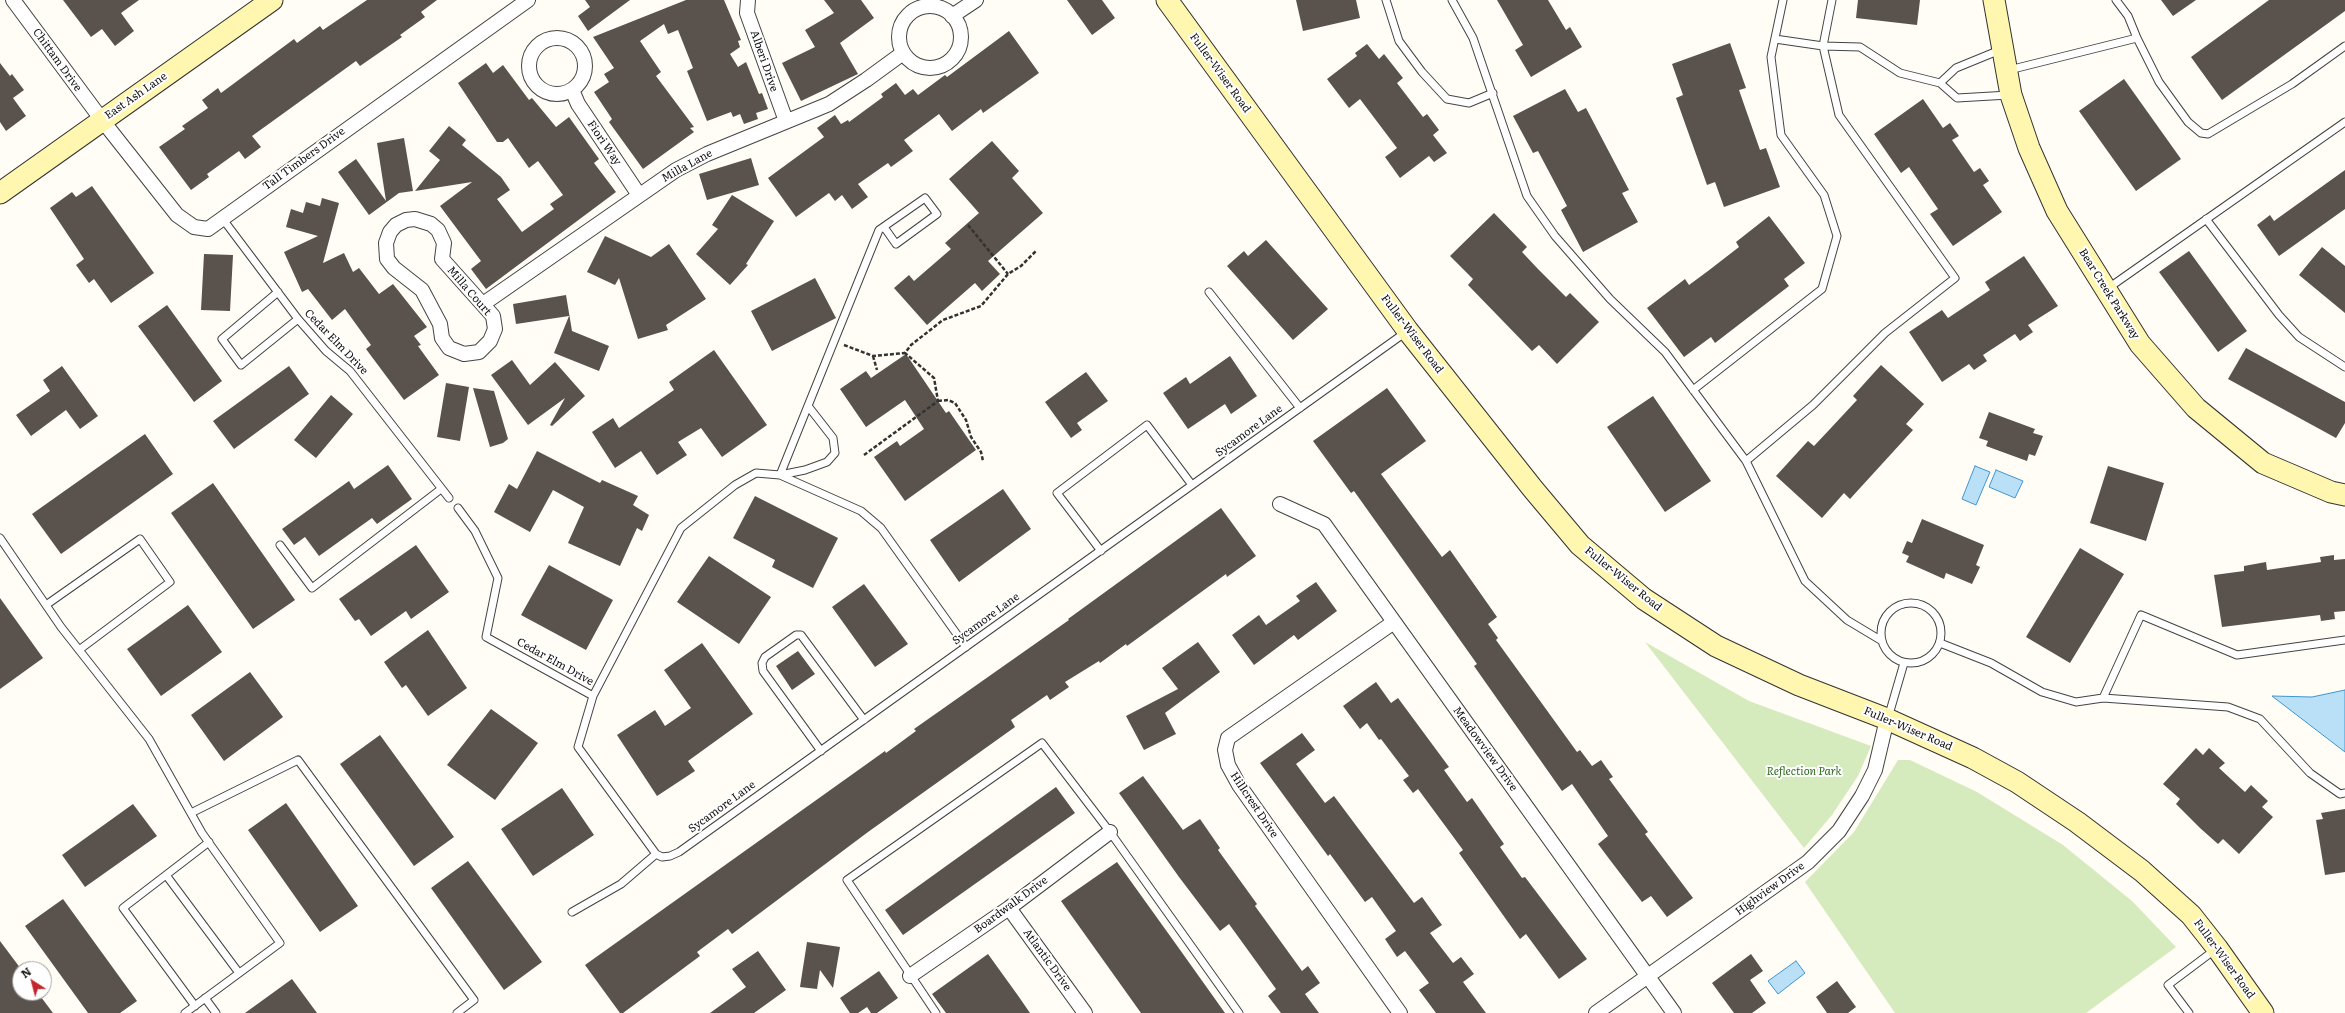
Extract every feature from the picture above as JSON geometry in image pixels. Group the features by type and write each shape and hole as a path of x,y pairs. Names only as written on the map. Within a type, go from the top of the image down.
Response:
{"street":[{"name":"Chittam Drive","path":"13,0 102,120"},
{"name":"Tall Timbers Drive","path":"102,120 177,215 194,227 208,229 528,0"},
{"name":"Alberi Drive","path":"748,0 747,13 786,121"},
{"path":"952,16 976,0"},
{"name":"Fuller-Wiser Road","path":"1167,0 1408,331 1533,489 1580,545 1644,599 1716,646 1799,685 1887,719 1973,758 2016,782 2077,822 2148,876 2191,915 2217,948 2261,1013"},
{"name":"Bear Creek Parkway","path":"1994,0 2011,95 2029,148 2057,211 2140,344 2196,408 2263,463 2331,492 2345,495"},
{"name":"East Ash Lane","path":"0,193 264,2"},
{"path":"924,7 940,8 952,16 958,24 960,38 957,52 952,59 944,65 926,68 917,65 903,53 899,36 904,20 910,14 924,7"},
{"path":"560,37 572,42 582,51 585,59 585,72 579,84 572,90 560,94 547,92 533,81 529,64 536,47 543,42 560,37"},
{"name":"Milla Lane","path":"483,304 676,170 707,154 829,104 866,80 903,53"},
{"name":"Fiori Way","path":"572,90 578,104 639,195"},
{"name":"Milla Court","path":"406,220 422,220 431,224 438,230 444,242 442,259 483,304 493,316 494,329 490,341 479,352 464,354 449,348 442,338 440,324 422,290 394,268 388,259 386,243 390,232 396,225 406,220"},
{"name":"Meadowview Drive","path":"1280,504 1324,524 1674,1013"},
{"name":"Hillcrest Drive","path":"1394,622 1228,738 1225,750 1228,765 1239,785 1400,1013"},
{"name":"Highview Drive","path":"1596,1013 1808,862 1839,831 1862,796 1875,770 1887,719"},
{"name":"Boardwalk Drive","path":"910,976 1009,908 1110,832"},
{"name":"Atlantic Drive","path":"1009,908 1085,1013"}],"lane":[{"path":"1386,0 1399,41 1422,72 1447,99 1468,104 1493,93"},
{"path":"1452,0 1473,38 1527,196 1555,236 1610,299 1665,352 1746,461 1805,580 1846,620 1882,641"},
{"path":"1693,390 1822,289 1837,236 1824,195 1781,135 1771,57 1783,0"},
{"path":"1746,461 1813,405 1885,333 1955,278 1840,115 1823,46 1832,0"},
{"path":"2116,0 2128,16 2137,38 2160,82 2188,122 2201,133 2208,134 2292,84 2345,46"},
{"path":"2006,71 2137,38"},
{"path":"1775,39 1823,46 1860,47 1900,73 1940,83 1957,98 2011,95"},
{"path":"1940,83 1956,68 2002,49"},
{"path":"2105,290 2345,122"},
{"path":"780,475 880,230 884,227 925,198 937,214 896,244 884,227"},
{"name":"Cedar Elm Drive","path":"222,218 298,319 326,351 350,371 449,498"},
{"path":"2206,220 2279,315 2299,337 2345,366"},
{"path":"278,292 222,339 241,365 298,319"},
{"path":"1209,292 1300,408"},
{"name":"Sycamore Lane","path":"656,854 662,857 679,852 1408,331"},
{"path":"780,475 805,470 827,462 835,453 833,438 808,406"},
{"path":"1101,551 1057,493 1147,425 1192,485"},
{"path":"594,696 681,528 734,485 756,472 780,475 862,511 881,528 966,647"},
{"path":"280,545 312,588 441,489"},
{"name":"Cedar Elm Drive","path":"458,508 475,531 498,578 486,637 594,696 578,747 656,854"},
{"path":"0,538 46,606 148,739 209,842 280,943 185,1013"},
{"path":"46,606 140,539 170,582 79,650"},
{"path":"1908,603 1918,603 1928,607 1935,614 1941,628 1940,643 1930,658 1913,664 1904,662 1890,655 1882,641 1881,631 1889,612 1898,606 1908,603"},
{"path":"2103,698 2140,615 2236,655 2345,640"},
{"path":"821,751 763,670 762,663 765,657 796,635 801,635 864,720"},
{"path":"1940,643 1991,663 2042,692 2076,702 2103,698 2228,707 2260,719 2310,773 2340,794 2345,794"},
{"path":"1887,719 1904,662"},
{"path":"936,1013 910,976 848,880 1042,744 1110,832 1239,1013"},
{"path":"191,813 298,760 474,1000 457,1013"},
{"path":"195,1006 123,908 209,842"},
{"path":"572,912 621,884 656,854"},
{"path":"166,875 239,973"},
{"path":"2189,1013 2168,985 2217,948"},
{"path":"205,998 216,1013"}],"path":[{"path":"968,225 1008,274"},
{"path":"834,341 873,356 905,352 911,345 943,320 981,306 1008,274 1021,266 1036,251"},
{"path":"905,352 934,378 938,402"},
{"path":"873,356 877,370"},
{"path":"864,455 938,402 948,400 955,403 966,420 971,437 981,452 982,461"}],"green space":[{"name":"Reflection Park","path":"1645,642 1749,701 1871,746 1858,776 1832,815 1804,848"},
{"path":"1898,760 1910,760 1977,792 2063,845 2132,901 2176,947 2086,1013 1895,1013 1805,882 1854,832"}],"water":[{"path":"1975,466 1990,472 1976,505 1962,499"},
{"path":"1996,470 2023,481 2015,498 1989,487"},
{"path":"2345,690 2345,752 2272,696 2312,697"},
{"path":"1796,961 1805,973 1778,994 1768,981"}],"building":[{"path":"63,0 139,0 121,13 134,31 115,46 102,29 91,37"},
{"path":"367,0 437,0 421,12 425,17 400,35 402,37 360,66 356,61 252,136 261,147 245,159 239,151 207,174 209,177 191,190 159,147 185,129 182,126 208,108 202,100 218,88 221,93 294,39 297,43 320,26 323,30"},
{"path":"585,0 630,0 588,31 578,16 590,7"},
{"path":"686,0 724,0 741,40 738,41 740,47 730,54 738,67 746,62 759,94 762,93 768,109 756,113 758,119 744,124 740,114 733,117 731,112 707,121 687,71 693,68 678,30 668,34 664,24 640,41 661,72 656,76 694,127 690,128 694,132 643,169 609,122 612,119 594,92 609,82 604,74 614,68 593,37"},
{"path":"824,0 861,0 874,18 840,43 858,74 801,101 782,63 815,47 805,30 834,13"},
{"path":"1067,0 1102,0 1115,18 1092,35"},
{"path":"1296,0 1356,0 1360,18 1303,31"},
{"path":"1497,0 1548,0 1566,30 1570,27 1582,47 1531,77 1515,50 1523,45"},
{"path":"1858,0 1920,0 1917,25 1856,18"},
{"path":"2161,0 2196,0 2173,16"},
{"path":"2269,0 2345,0 2345,11 2222,100 2191,57"},
{"path":"1009,31 1039,73 983,113 981,109 952,131 939,114 904,140 913,151 891,167 888,163 858,184 868,197 852,209 842,195 835,201 829,193 796,217 768,178 824,137 817,128 835,115 841,124 848,120 849,122 883,97 881,94 896,83 905,95 913,89 918,95 945,75 947,77"},
{"path":"1730,43 1746,88 1739,90 1760,150 1766,148 1780,187 1724,207 1715,182 1707,185 1676,98 1683,95 1672,64"},
{"path":"1367,44 1379,59 1384,54 1403,78 1397,83 1423,117 1427,114 1439,130 1433,135 1447,153 1434,162 1429,156 1400,178 1385,157 1397,148 1360,99 1349,108 1327,79 1357,56 1355,53"},
{"path":"0,63 10,76 12,74 24,90 13,98 26,116 6,131 0,122"},
{"path":"486,63 493,73 503,65 529,100 532,98 556,127 569,117 599,159 594,163 616,192 486,289 471,269 481,261 440,206 472,182 415,191 440,160 429,151 449,126 466,140 462,145 501,177 510,190 497,199 522,232 554,209 550,204 563,195 538,161 529,168 508,138 503,142 497,142 458,83"},
{"path":"2124,79 2181,159 2136,191 2079,111"},
{"path":"1565,89 1578,112 1586,108 1629,190 1622,193 1638,222 1583,252 1561,210 1567,206 1538,151 1533,153 1513,116"},
{"path":"1923,99 1943,128 1950,123 1959,136 1952,140 1974,172 1980,168 1989,181 1983,185 2002,212 1953,246 1930,214 1938,209 1909,167 1901,173 1874,134"},
{"path":"404,138 413,191 399,193 369,215 338,172 356,159 386,201 377,143"},
{"path":"992,141 1019,171 1012,178 1043,213 988,261 1000,274 982,291 975,283 927,325 894,288 909,275 914,281 951,249 945,243 979,213 949,179"},
{"path":"751,158 759,185 707,200 699,174"},
{"path":"2345,170 2345,209 2279,256 2257,225 2270,215 2274,221"},
{"path":"92,186 154,273 111,303 94,279 89,283 76,265 84,259 50,208 72,192 76,197"},
{"path":"732,195 774,221 746,264 748,265 730,285 696,254 718,229 712,225"},
{"path":"322,198 339,203 323,263 344,253 353,272 359,268 379,294 393,284 427,327 414,336 421,345 418,346 439,375 404,400 366,349 371,345 345,309 332,320 308,289 302,292 284,252 318,236 286,227 291,209 303,213 306,202 320,206"},
{"path":"1494,213 1527,247 1522,252 1538,269 1566,297 1570,293 1599,322 1557,364 1539,345 1532,351 1468,285 1473,279 1450,256"},
{"path":"1769,216 1805,263 1784,279 1789,286 1715,343 1711,337 1684,357 1647,308 1685,279 1689,285 1708,271 1739,247 1736,242"},
{"path":"605,236 651,257 669,244 706,299 666,325 668,330 638,339 619,278 615,285 587,272"},
{"path":"1266,240 1328,309 1293,340 1227,266 1244,251 1248,256"},
{"path":"2322,247 2345,266 2345,313 2299,275"},
{"path":"2189,251 2247,331 2218,352 2159,272"},
{"path":"204,254 233,255 230,311 201,310"},
{"path":"2024,256 2058,306 2028,325 2033,332 2020,341 2015,334 1983,355 1987,361 1974,370 1969,364 1942,382 1909,332 1942,310 1948,318 1990,290 1985,282"},
{"path":"815,278 836,318 772,351 751,311"},
{"path":"566,295 572,331 609,346 599,371 554,353 569,316 516,324 513,304"},
{"path":"167,305 222,381 194,402 138,326"},
{"path":"2246,348 2345,402 2345,423 2336,438 2228,379"},
{"path":"714,350 767,425 722,457 701,428 678,442 687,455 657,475 641,451 615,468 592,432 613,418 619,428 674,390 669,382"},
{"path":"906,354 946,413 949,411 976,450 905,501 874,457 897,441 900,446 924,429 905,400 866,427 840,389 866,371 871,378"},
{"path":"1230,356 1257,396 1231,414 1225,404 1188,429 1163,393 1186,377 1190,384"},
{"path":"512,360 530,385 555,362 585,396 552,426 550,425 565,398 528,425 491,375"},
{"path":"1881,365 1924,404 1906,424 1913,430 1850,499 1844,493 1822,518 1776,476 1808,441 1814,446 1857,400 1853,396"},
{"path":"62,366 98,416 80,429 66,410 31,436 16,415 50,391 43,380"},
{"path":"289,366 309,394 234,449 213,421"},
{"path":"1086,372 1108,401 1077,423 1082,430 1071,438 1045,402"},
{"path":"446,383 469,387 460,441 437,437"},
{"path":"473,388 494,391 508,439 503,443 490,447"},
{"path":"1387,388 1426,441 1381,474 1442,557 1450,550 1497,617 1488,624 1498,638 1496,640 1577,752 1580,750 1592,766 1601,760 1613,777 1609,779 1648,832 1645,834 1693,898 1667,917 1651,896 1642,902 1598,844 1608,836 1572,784 1562,791 1474,666 1477,664 1406,564 1354,491 1351,493 1313,441"},
{"path":"331,395 353,414 316,458 294,440"},
{"path":"1653,396 1711,481 1665,512 1607,427"},
{"path":"1989,412 2035,429 2033,433 2043,436 2035,456 2029,454 2027,461 1986,446 1988,441 1979,438"},
{"path":"145,434 173,474 61,554 32,514"},
{"path":"537,451 600,483 602,480 638,496 633,505 649,515 642,531 637,528 620,566 568,543 584,507 553,490 530,532 494,512 509,484 517,489"},
{"path":"388,465 412,499 377,524 372,518 319,556 305,537 294,545 282,529 349,481 354,489"},
{"path":"2108,466 2164,483 2146,541 2090,523"},
{"path":"213,483 295,600 253,629 171,513"},
{"path":"1003,489 1031,529 959,582 930,540"},
{"path":"755,496 838,538 813,588 772,567 775,560 733,538"},
{"path":"1221,508 1256,556 1227,577 1226,574 1127,646 1126,644 1100,663 1099,661 1065,682 1069,687 1050,700 1047,695 1011,720 1015,727 868,832 732,934 728,929 697,952 700,956 623,1013 620,1013 585,965 885,751 886,753 916,731 914,729 1069,620 1068,619"},
{"path":"1922,519 1984,545 1976,565 1980,567 1972,584 1946,573 1944,579 1906,562 1909,556 1902,553 1907,541 1912,543"},
{"path":"416,545 449,592 411,619 406,611 371,636 359,619 355,621 339,599"},
{"path":"2080,548 2124,574 2070,663 2026,637"},
{"path":"2334,555 2334,560 2345,559 2345,611 2334,612 2335,619 2321,621 2320,615 2222,627 2214,575 2244,571 2244,566 2266,562 2267,570 2321,562 2320,557"},
{"path":"709,556 771,597 739,644 677,602"},
{"path":"549,565 613,600 586,650 521,615"},
{"path":"1316,582 1337,611 1298,640 1294,635 1254,665 1232,635 1259,615 1266,625 1300,601 1296,596"},
{"path":"864,584 908,644 875,667 832,607"},
{"path":"0,598 43,658 0,689"},
{"path":"188,605 222,652 161,696 127,649"},
{"path":"428,630 467,688 428,716 406,685 402,688 384,662"},
{"path":"1198,642 1220,672 1165,713 1176,734 1144,750 1126,716 1178,689 1162,668"},
{"path":"702,643 753,714 688,761 695,771 657,796 617,735 655,710 665,726 691,708 664,670"},
{"path":"798,651 815,674 792,690 776,666"},
{"path":"250,672 283,717 224,761 191,715"},
{"path":"1376,682 1391,703 1398,698 1449,767 1444,770 1467,802 1472,798 1504,844 1500,847 1522,878 1525,877 1587,959 1559,979 1526,934 1520,939 1459,853 1463,850 1418,789 1413,793 1403,780 1409,776 1381,739 1379,740 1367,723 1360,729 1343,706"},
{"path":"491,709 538,743 495,800 447,765"},
{"path":"1302,733 1315,750 1296,764 1325,803 1334,796 1414,903 1422,897 1442,925 1430,933 1453,963 1461,957 1474,974 1463,982 1486,1013 1436,1013 1419,990 1429,983 1405,951 1397,957 1385,939 1396,931 1372,897 1365,902 1330,854 1328,856 1260,763"},
{"path":"380,735 454,837 414,866 340,764"},
{"path":"2196,748 2203,755 2209,748 2225,763 2219,768 2245,792 2251,785 2268,801 2262,807 2273,817 2239,854 2223,839 2218,844 2200,828 2176,804 2180,799 2163,784"},
{"path":"1143,776 1183,830 1200,819 1220,848 1218,850 1257,904 1255,906 1302,971 1308,966 1320,983 1305,994 1319,1013 1281,1013 1268,996 1276,989 1229,924 1220,931 1179,877 1119,793"},
{"path":"1056,787 1075,813 903,935 885,910"},
{"path":"562,788 594,835 533,876 501,829"},
{"path":"286,803 358,906 320,932 248,830"},
{"path":"133,804 157,836 85,887 62,855"},
{"path":"2345,809 2345,872 2325,875 2316,820 2323,819 2321,813"},
{"path":"468,861 542,962 504,990 431,888"},
{"path":"1117,862 1225,1013 1141,1013 1061,901"},
{"path":"63,899 137,1001 120,1013 88,1013 52,963 52,961 50,961 25,926"},
{"path":"0,941 15,961 12,961 12,1001 44,1001 53,1013 0,1013"},
{"path":"807,942 840,947 833,988 820,970 817,989 800,987"},
{"path":"758,951 786,990 754,1013 710,1013 746,987 732,969"},
{"path":"988,954 1030,1013 946,1013 932,994"},
{"path":"1751,954 1763,971 1750,980 1766,1003 1752,1013 1734,1013 1712,983"},
{"path":"879,971 898,998 877,1013 871,1013 867,1007 858,1013 850,1013 840,998"},
{"path":"292,979 317,1013 245,1013"},
{"path":"1837,981 1856,1007 1848,1013 1827,1013 1816,997"}]}
